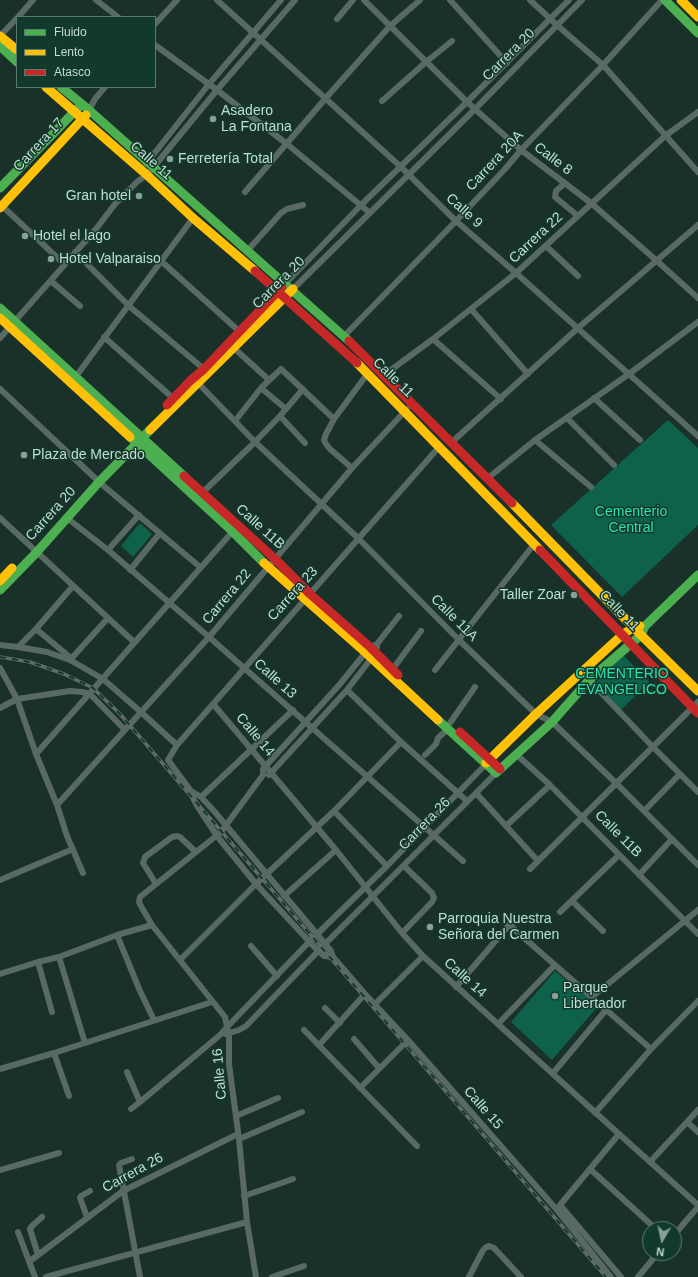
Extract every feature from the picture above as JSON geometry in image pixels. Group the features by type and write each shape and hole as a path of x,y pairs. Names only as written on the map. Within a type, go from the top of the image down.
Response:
{"street":[{"path":"18,16 33,0"},
{"path":"96,0 117,16"},
{"path":"156,23 177,0"},
{"name":"Calle 9","path":"217,0 401,167 456,221 516,272 698,436"},
{"path":"0,338 13,325 115,204 138,181 209,84 281,0"},
{"path":"147,169 294,0"},
{"path":"337,20 353,0"},
{"name":"Calle 8","path":"364,0 467,102 521,150 591,203 698,298"},
{"path":"245,192 390,26 420,0"},
{"path":"450,0 507,63"},
{"path":"530,0 603,65 698,172"},
{"name":"Carrera 20","path":"137,439 198,383 285,298 289,286 361,205 507,63 569,0"},
{"name":"Carrera 20","path":"0,590 97,480 137,439 173,398 204,369 278,291 289,286 370,213 558,26 582,0"},
{"path":"663,0 698,33"},
{"name":"Carrera 20A","path":"344,336 456,221 663,0"},
{"path":"681,0 698,17"},
{"path":"16,18 0,36 16,49"},
{"path":"382,101 452,41"},
{"path":"0,46 16,61"},
{"path":"156,46 287,144 370,213"},
{"name":"Calle 11","path":"47,88 82,119 248,250 344,336 488,478 641,635 698,691"},
{"name":"Calle 11","path":"62,88 90,110 193,218 278,291 368,373 535,543 622,635 696,707"},
{"name":"Carrera 17","path":"1,206 90,110 95,99 104,88"},
{"name":"Carrera 17","path":"0,188 82,104 95,99"},
{"name":"Carrera 22","path":"384,375 471,309 516,272 665,136 698,112"},
{"path":"565,183 556,191 555,197 578,216"},
{"path":"0,188 9,197"},
{"path":"248,250 281,213 287,209 303,205"},
{"path":"1,206 64,264"},
{"path":"73,380 193,218"},
{"path":"452,442 578,328 698,225"},
{"path":"546,246 578,276"},
{"path":"75,252 129,306 204,369"},
{"path":"161,261 239,331"},
{"path":"51,280 80,306"},
{"name":"Calle 11B","path":"0,308 13,325 235,529 275,559 307,597"},
{"path":"471,309 528,374"},
{"name":"Calle 11B","path":"0,318 13,325"},
{"path":"488,478 535,440 629,374 698,322"},
{"path":"104,337 173,398"},
{"path":"433,338 501,398"},
{"path":"234,348 269,380"},
{"path":"235,421 261,388 281,369 334,419"},
{"path":"352,468 326,444 324,440 334,419 368,373"},
{"name":"Calle 11A","path":"198,383 255,442 359,539 459,640 536,714 552,722 616,783 698,865"},
{"path":"261,388 286,409"},
{"path":"0,389 97,480 200,567"},
{"path":"202,493 255,442 303,389"},
{"path":"594,398 640,440"},
{"name":"Carrera 22","path":"57,805 124,729 142,712 209,637 352,468 413,403"},
{"path":"280,416 305,443"},
{"path":"566,418 614,465"},
{"name":"Calle 11B","path":"137,439 202,493 268,567 372,651 449,726"},
{"path":"535,440 591,487"},
{"name":"Carrera 23","path":"168,760 177,745 214,705 307,597 440,447"},
{"name":"Carrera 20","path":"0,581 67,518 97,480"},
{"path":"108,550 139,516"},
{"path":"0,518 134,642"},
{"name":"Calle 13","path":"67,518 108,550 245,668 463,861"},
{"path":"36,754 235,529"},
{"path":"130,570 160,533"},
{"path":"435,670 535,543"},
{"name":"Carrera 26","path":"220,1035 239,1030 246,1026 372,896 404,866 467,801 552,722 589,680 641,635 646,626 698,575"},
{"path":"18,647 36,629 72,586"},
{"path":"263,775 269,775 271,773 347,690 372,651 399,616"},
{"path":"70,659 108,618"},
{"name":"Carrera 26","path":"131,1109 220,1035 309,942 387,866 488,761 536,714 622,635 634,627 646,626"},
{"path":"36,629 70,659 102,679 142,712 177,745"},
{"path":"392,670 421,631"},
{"path":"0,645 46,652 70,659"},
{"path":"196,852 180,837 172,837 145,857 143,863 156,884 217,836 263,775 263,769 372,651"},
{"name":"Calle 11B","path":"372,651 449,726 498,771"},
{"path":"0,668 17,700 72,849 83,873"},
{"path":"589,680 698,792"},
{"path":"425,755 436,744 438,738 449,726 476,687"},
{"path":"347,690 401,742 467,801"},
{"path":"0,708 17,700 70,691 90,694 124,729"},
{"name":"Calle 14","path":"214,705 336,850 402,933 423,956 698,1206"},
{"path":"530,869 616,783 696,707"},
{"path":"201,797 293,710"},
{"path":"180,960 256,884 334,811 401,742"},
{"name":"Calle 11B","path":"517,755 550,785 698,934"},
{"name":"Calle 15","path":"168,760 191,791 193,798 217,836 256,884 318,951 324,956 333,957"},
{"path":"644,811 680,774"},
{"path":"506,826 550,785"},
{"name":"Calle 15","path":"191,791 201,797 331,951 333,957 557,1210 611,1277"},
{"path":"476,793 538,861"},
{"path":"334,811 387,866"},
{"path":"639,875 672,839"},
{"path":"0,880 72,849"},
{"path":"284,896 336,850"},
{"path":"560,912 619,855"},
{"path":"402,933 432,902 434,898 432,893 404,866"},
{"name":"Calle 16","path":"156,884 140,897 139,902 142,908 152,925 225,1017 228,1026 230,1064 239,1136 244,1196 256,1277"},
{"path":"572,901 603,931"},
{"path":"592,998 698,910"},
{"path":"456,987 510,924 651,1049"},
{"path":"0,974 59,957 117,935 152,925"},
{"path":"117,935 140,991 154,1020"},
{"path":"251,946 277,976"},
{"path":"374,1005 423,956"},
{"path":"59,957 85,1043"},
{"path":"38,962 52,1012"},
{"path":"498,1024 555,965"},
{"path":"319,1045 365,994"},
{"path":"596,1113 651,1049 698,1001"},
{"path":"0,1069 212,1002"},
{"path":"325,1008 340,1023"},
{"path":"552,1073 606,1010"},
{"path":"304,1030 417,1146"},
{"path":"354,1039 379,1068"},
{"path":"360,1088 408,1040"},
{"path":"54,1053 69,1096"},
{"path":"127,1072 140,1102"},
{"path":"236,1116 278,1098"},
{"path":"650,1162 698,1110"},
{"name":"Carrera 26","path":"30,1262 123,1191 239,1136 302,1112"},
{"path":"687,1122 698,1132"},
{"path":"619,1134 560,1205 622,1277"},
{"path":"0,1170 59,1153"},
{"path":"132,1158 119,1165 140,1277"},
{"path":"590,1170 647,1221"},
{"path":"244,1196 294,1179"},
{"path":"87,1218 80,1198 90,1190"},
{"path":"682,1225 698,1206"},
{"path":"38,1255 30,1229 42,1217"},
{"path":"46,1277 247,1222"},
{"path":"18,1232 35,1277"},
{"path":"470,1277 482,1252 489,1246 494,1248 521,1277"},
{"path":"638,1277 651,1261"},
{"path":"272,1277 304,1266"}],"green space":[{"name":"Cementerio Central","path":"668,420 698,448 698,525 622,597 551,525"},
{"path":"140,523 152,534 133,557 121,546"},
{"name":"CEMENTERIO EVANGELICO","path":"623,655 649,682 621,710 595,683"},
{"name":"Parque Libertador","path":"555,971 598,1006 552,1060 511,1022"}],"railway":[{"path":"0,657 30,662 64,674 93,688 120,714 606,1277"}],"traffic: fast":[{"path":"665,0 698,33"},
{"path":"0,46 16,61"},
{"path":"62,88 89,110 349,341"},
{"path":"0,188 78,108"},
{"path":"0,308 184,476"},
{"path":"0,590 36,553 99,482 150,430"},
{"path":"130,437 232,531 264,563"},
{"path":"438,720 496,773 552,722 589,680 641,635 645,626 698,575"}],"traffic: slow":[{"path":"681,0 698,17"},
{"path":"0,36 16,49"},
{"path":"47,88 255,271"},
{"path":"0,208 86,115"},
{"path":"150,430 293,289"},
{"path":"0,318 130,437"},
{"path":"357,363 540,550"},
{"path":"512,503 698,691"},
{"path":"264,563 366,653 438,720"},
{"path":"0,581 12,568"},
{"path":"486,763 536,714 622,635 634,627 640,626"}],"traffic: jam":[{"path":"255,271 357,363"},
{"path":"167,405 204,369 282,287"},
{"path":"349,341 512,503"},
{"path":"184,476 275,559 310,594 370,647 398,675"},
{"path":"540,550 698,713"},
{"path":"460,732 500,769"}],"place":[{"name":"Asadero La Fontana","path":"213,119"},
{"name":"Ferretería Total","path":"170,159"},
{"name":"Gran hotel","path":"139,196"},
{"name":"Hotel el lago","path":"25,236"},
{"name":"Hotel Valparaiso","path":"51,259"},
{"name":"Plaza de Mercado","path":"24,455"},
{"name":"Taller Zoar","path":"574,595"},
{"name":"Parroquia Nuestra Señora del Carmen","path":"430,927"},
{"name":"Parque Libertador","path":"555,996"}]}
